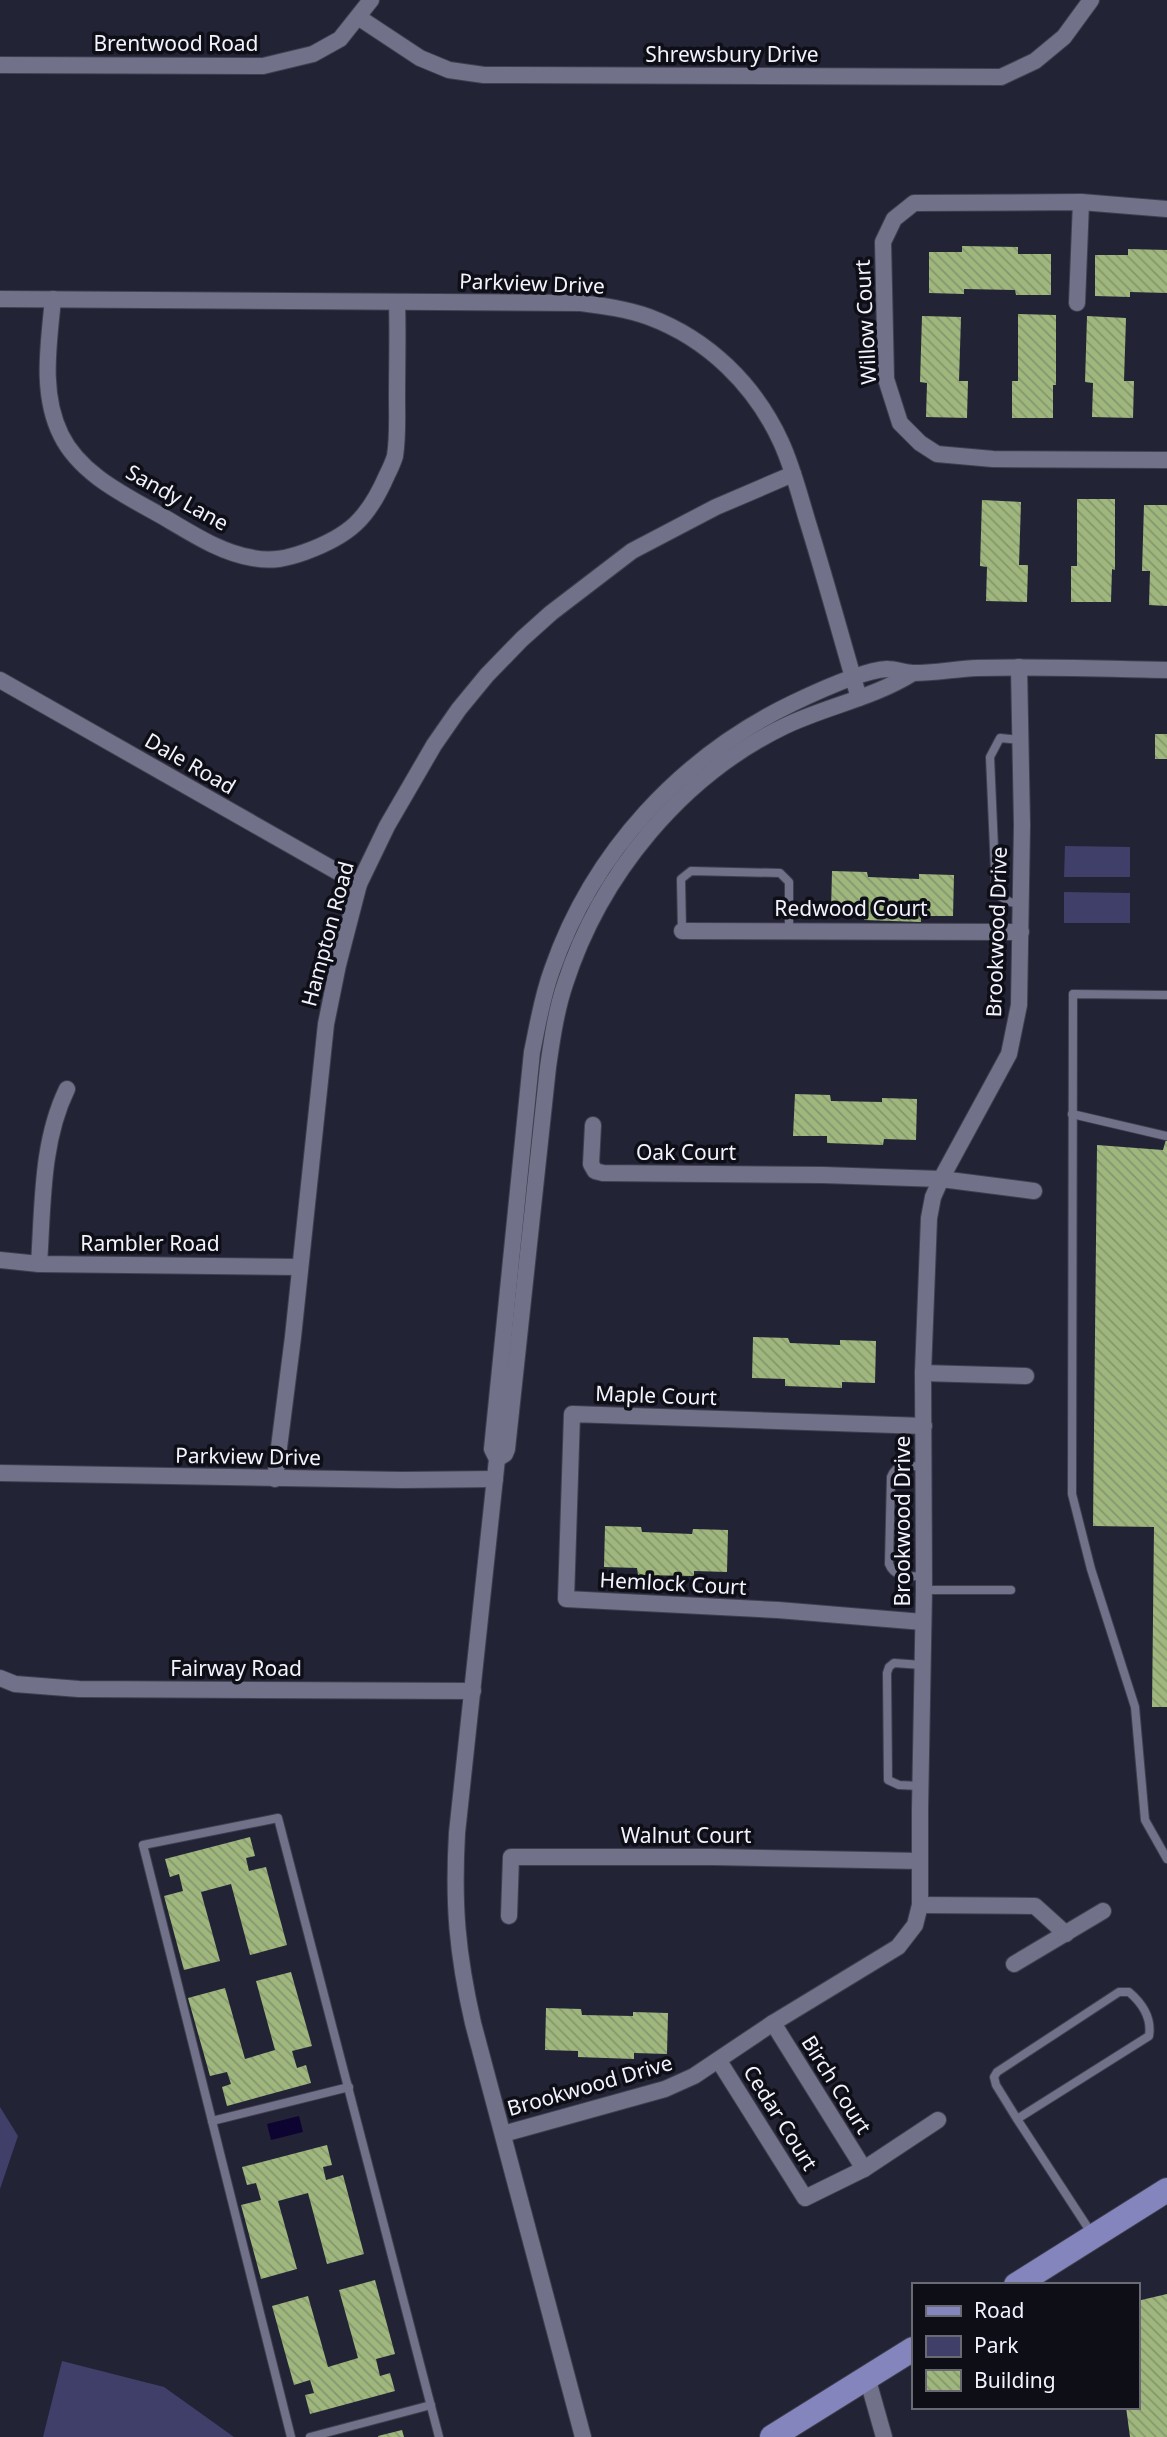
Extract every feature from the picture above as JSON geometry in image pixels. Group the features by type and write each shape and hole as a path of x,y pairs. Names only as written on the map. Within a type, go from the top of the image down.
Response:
{"main road":[{"path":"1019,2283 1167,2190"},
{"path":"772,2437 912,2350"}],"street":[{"name":"Brentwood Road","path":"0,65 263,66 313,54 340,39 371,0"},
{"name":"Shrewsbury Drive","path":"358,17 420,58 449,70 484,75 1001,77 1035,61 1064,37 1090,0"},
{"name":"Willow Court","path":"1167,209 1081,202 914,203 894,219 883,242 886,379 900,423 920,443 937,454 993,459 1167,460"},
{"path":"1077,303 1081,202"},
{"name":"Parkview Drive","path":"0,299 581,303 649,317 702,345 735,373 749,389 781,442 838,620 859,698"},
{"name":"Sandy Lane","path":"53,299 47,355 52,413 64,440 80,463 98,478 199,538 230,551 271,560 289,557 334,541 355,525 380,492 396,447 397,302"},
{"name":"Hampton Road","path":"275,1479 326,1024 359,884 387,826 434,745 480,684 522,639 551,613 632,551 716,507 793,474"},
{"name":"Brookwood Drive","path":"503,2134 665,2090 694,2077 773,2023 898,1947 915,1925 920,1905 924,1583 923,1373 929,1218 933,1197 941,1179 1009,1054 1019,1005 1019,667"},
{"name":"Brookwood Drive","path":"583,2437 467,1999 456,1929 454,1887 457,1833 497,1459 492,1449 533,1052 542,1003 566,933 588,890 636,822 697,763 738,733 769,715 828,687 886,669 913,673 1019,667 1167,670"},
{"name":"Brookwood Drive","path":"497,1459 505,1454 507,1449 548,1067 556,1016 579,946 599,906 622,868 662,819 696,786 730,759 768,735 896,683 913,673"},
{"name":"Dale Road","path":"0,680 359,884"},
{"name":"Redwood Court","path":"682,931 1021,932"},
{"path":"38,1264 46,1164 53,1123 66,1089"},
{"name":"Oak Court","path":"593,1125 591,1164 595,1171 603,1173 941,1179"},
{"path":"941,1179 1034,1191"},
{"name":"Rambler Road","path":"0,1260 38,1264 299,1267"},
{"path":"923,1373 1026,1376"},
{"name":"Maple Court","path":"566,1599 572,1414 924,1426"},
{"name":"Parkview Drive","path":"0,1473 275,1479 495,1479"},
{"name":"Hemlock Court","path":"566,1599 778,1610 923,1622"},
{"name":"Fairway Road","path":"0,1678 15,1684 79,1689 473,1691"},
{"name":"Walnut Court","path":"509,1916 511,1857 920,1861"},
{"path":"920,1905 1035,1906 1066,1934"},
{"path":"1014,1964 1103,1911"},
{"name":"Birch Court","path":"773,2023 864,2169"},
{"name":"Cedar Court","path":"719,2061 805,2198 864,2169"},
{"path":"864,2169 938,2120"},
{"path":"867,2377 884,2437"}],"lane":[{"path":"1021,740 1000,738 990,757 996,894 1010,902 1021,904"},
{"path":"682,931 681,879 691,871 780,873 789,882 789,930"},
{"path":"1167,995 1073,994 1072,1114 1072,1494 1091,1569 1135,1707 1145,1820 1167,1860"},
{"path":"1072,1114 1166,1136"},
{"path":"924,1467 900,1466 894,1470 891,1477 889,1564 892,1571 898,1576 924,1583 1011,1590"},
{"path":"920,1786 893,1784 886,1775 887,1674 894,1663 922,1665"},
{"path":"291,2437 143,1845 278,1818 439,2437"},
{"path":"1017,2119 1149,2036 1151,2026 1138,2000 1129,1992 1119,1992 997,2072 994,2077 1017,2119 1094,2236"},
{"path":"212,2121 349,2087"},
{"path":"310,2437 431,2405"}],"green space":[{"path":"1065,846 1130,847 1130,877 1064,877"},
{"path":"1064,892 1130,893 1130,923 1064,923"},
{"path":"0,2107 18,2136 0,2189"},
{"path":"62,2361 164,2387 234,2437 43,2437"}],"shaded area":[{"path":"299,2116 303,2132 271,2140 267,2124"}],"building":[{"path":"962,246 1018,247 1018,254 1051,254 1051,295 1016,295 1015,290 964,289 964,294 929,293 929,252 962,252"},
{"path":"1128,249 1167,250 1167,293 1130,292 1130,297 1095,296 1095,255 1128,255"},
{"path":"1018,314 1056,315 1053,418 1012,418 1012,381 1018,381"},
{"path":"922,316 961,317 959,381 968,381 967,418 926,417 927,383 920,382"},
{"path":"1087,316 1126,318 1124,381 1134,381 1133,418 1092,417 1093,383 1085,382"},
{"path":"1077,499 1115,499 1115,570 1112,569 1111,602 1071,602 1071,566 1077,566"},
{"path":"982,500 1021,502 1019,565 1028,565 1027,602 986,601 987,567 980,566"},
{"path":"1144,505 1167,505 1167,606 1149,605 1150,571 1142,571"},
{"path":"1155,734 1167,734 1167,759 1155,759"},
{"path":"832,871 867,872 868,877 919,879 919,874 954,875 953,916 921,916 921,922 864,920 864,913 831,912"},
{"path":"795,1094 830,1095 831,1101 882,1102 882,1098 917,1099 916,1140 884,1139 883,1145 827,1143 827,1136 793,1136"},
{"path":"1167,1136 1167,1707 1152,1707 1154,1527 1093,1526 1097,1145 1163,1150"},
{"path":"753,1337 788,1338 790,1343 840,1345 840,1340 876,1341 875,1383 842,1382 842,1388 785,1386 785,1379 752,1378"},
{"path":"605,1526 641,1527 642,1532 692,1534 693,1529 728,1530 727,1572 694,1571 694,1576 638,1575 637,1568 604,1567"},
{"path":"250,1837 255,1856 246,1858 249,1871 266,1867 287,1945 250,1955 231,1884 201,1892 220,1961 184,1970 164,1896 183,1891 179,1874 170,1877 165,1859"},
{"path":"291,1972 312,2046 292,2051 297,2068 306,2065 311,2083 227,2106 222,2087 231,2084 227,2072 210,2076 188,1998 225,1988 245,2059 275,2050 256,1981"},
{"path":"546,2008 581,2009 582,2015 633,2016 633,2012 668,2013 667,2054 634,2053 634,2059 578,2057 578,2051 545,2050"},
{"path":"327,2145 332,2165 323,2167 326,2180 343,2175 364,2254 327,2264 308,2193 278,2201 297,2269 261,2279 241,2205 261,2200 256,2183 247,2185 242,2167"},
{"path":"375,2280 395,2354 376,2359 380,2376 390,2373 395,2391 310,2414 305,2395 314,2393 310,2380 294,2385 272,2306 308,2296 328,2367 358,2358 339,2290"},
{"path":"1167,2294 1167,2437 1130,2437 1126,2409 1139,2409 1139,2301"},
{"path":"402,2430 404,2437 378,2437 378,2436"}]}
